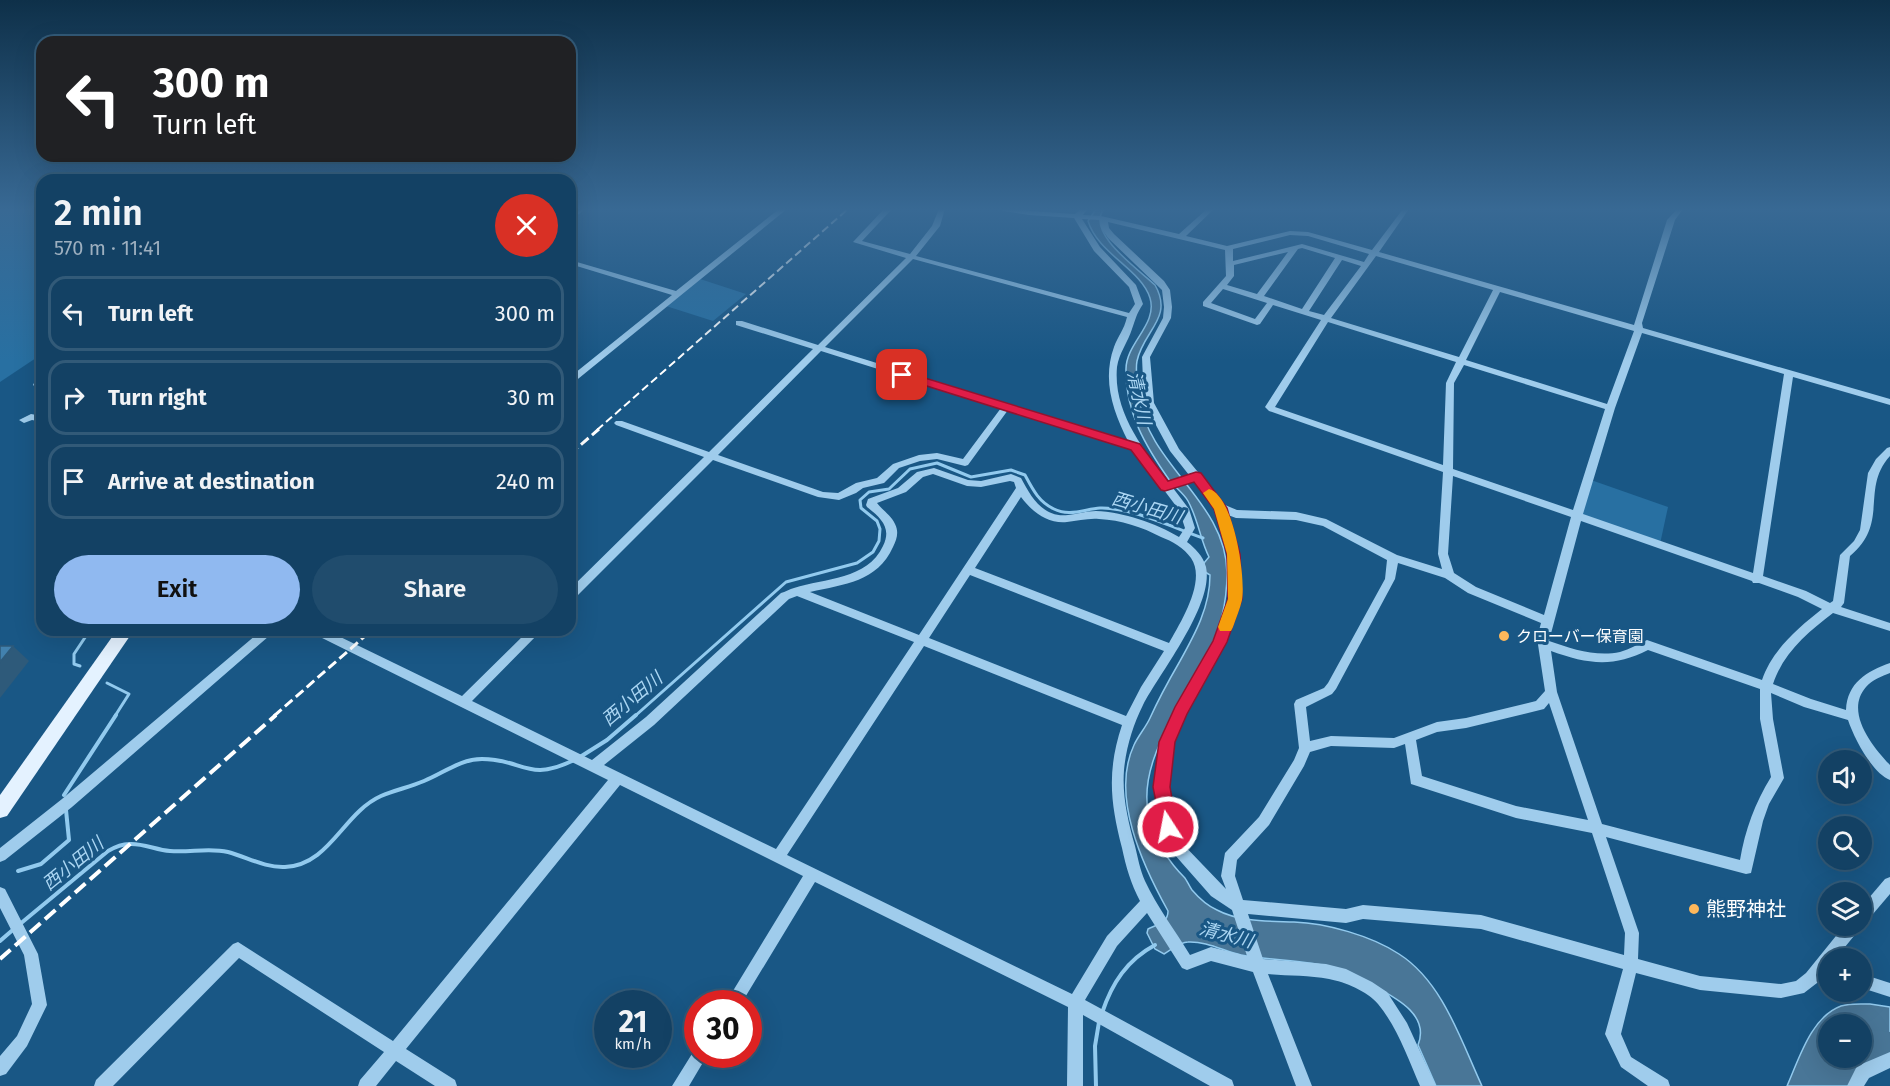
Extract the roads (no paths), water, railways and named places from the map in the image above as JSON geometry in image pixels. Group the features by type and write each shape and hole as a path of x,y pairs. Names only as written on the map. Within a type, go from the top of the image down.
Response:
{"main road":[{"path":"0,810 122,636"}],"street":[{"path":"576,376 720,260"},
{"path":"576,590 907,260"},
{"path":"924,260 1131,316"},
{"path":"1108,260 1132,284 1139,304 1131,316 1113,367 1113,390 1121,418 1136,447 1184,509 1190,528 1182,541"},
{"path":"1136,260 1166,290 1167,318 1146,357 1149,403 1175,451 1221,508 1233,554 1235,599 1220,642 1180,712 1167,742 1161,787 1172,842 1216,891 1238,906 1346,916 1363,912 1481,922 1700,983 1781,991 1799,988 1813,975 1845,936"},
{"path":"1230,260 1230,276 1206,304 1257,322 1272,301"},
{"path":"1230,264 1248,260"},
{"path":"1259,297 1286,260"},
{"path":"1304,312 1338,260"},
{"path":"1349,260 1366,265"},
{"path":"1370,260 1326,319 1270,407 1756,580 1802,594 1831,608 1890,627"},
{"path":"1393,260 1890,402"},
{"path":"1658,260 1638,323 1639,330 1610,408 1577,515 1543,638 1551,692 1632,933 1631,965 1613,1035 1626,1062 1662,1086"},
{"path":"576,264 678,294"},
{"path":"1222,286 1610,408"},
{"path":"1449,575 1443,554 1450,382 1497,290"},
{"path":"740,323 1136,447"},
{"path":"1756,580 1790,373"},
{"path":"619,423 822,495 839,497 860,485 880,481 896,466 908,461 937,456 965,463 1006,407"},
{"path":"24,420 36,418"},
{"path":"1410,739 1416,780 1516,812 1596,828 1746,868 1751,833 1762,801 1779,778 1766,710 1766,686 1776,662 1811,622 1838,603 1845,555 1859,543 1864,532 1872,472 1881,458 1890,450"},
{"path":"589,766 650,721 785,596 796,591 846,579 868,570 881,560 893,536 890,523 872,505 872,501 902,490 921,474 940,472 967,483 981,484 1011,477 1018,480 1021,489 1039,511 1051,517 1064,519 1096,514 1109,516 1182,541 1200,564 1199,590 1193,608 1129,722 1118,760 1116,800 1137,880 1148,902 1187,963 1211,954 1258,966 1326,971 1346,976 1382,997 1402,1028 1428,1086"},
{"path":"1165,487 1196,476"},
{"path":"778,857 919,640 1021,489"},
{"path":"1221,508 1236,514 1296,516 1326,524 1393,558 1449,575 1472,590 1547,621"},
{"path":"1304,1086 1258,966 1228,876 1230,857 1264,821 1300,762 1305,748 1300,704 1312,696 1328,691 1332,686 1390,579 1393,558"},
{"path":"967,569 1171,649"},
{"path":"796,591 1129,722"},
{"path":"0,856 76,795 263,636"},
{"path":"328,636 1116,1025 1226,1086"},
{"path":"463,702 530,636"},
{"path":"1544,644 1583,658 1632,654 1647,645 1808,703 1854,717"},
{"path":"1890,668 1859,686 1854,717 1855,726 1863,743 1890,774"},
{"path":"1305,748 1331,741 1394,743 1410,739 1437,727 1466,723 1540,705 1551,692"},
{"path":"366,1086 618,779"},
{"path":"741,990 812,874"},
{"path":"1872,905 1890,884"},
{"path":"0,894 31,954 40,1005 22,1041 0,1068"},
{"path":"1075,1086 1080,1007 1112,941 1148,902"},
{"path":"102,1086 238,949 449,1086"},
{"path":"1813,975 1818,975"},
{"path":"1872,984 1890,990"},
{"path":"1855,1086 1863,1072 1890,1060"},
{"path":"680,1086 691,1068"}],"water":[{"path":"1118,260 1126,260 1155,285 1160,297 1159,316 1140,350 1137,361 1139,398 1146,422 1157,444 1214,525 1223,548 1227,573 1222,618 1215,639 1162,738 1148,780 1147,802 1151,824 1157,839 1192,890 1217,910 1245,919 1307,923 1334,928 1362,936 1399,954 1428,980 1439,996 1482,1086 1436,1086 1418,1045 1420,1034 1415,1016 1392,996 1346,971 1307,963 1241,955 1195,942 1182,943 1164,954 1155,949 1147,933 1148,929 1164,921 1168,911 1149,873 1133,830 1126,786 1128,765 1134,745 1201,620 1210,575 1205,572 1204,563 1209,557 1188,501 1170,481 1145,442 1129,400 1127,360 1146,325 1151,307 1150,298 1138,278"},
{"path":"1852,1004 1890,1007 1890,1040 1872,1051 1872,1014 1828,1014 1841,1006"},
{"path":"1818,1024 1818,1068 1868,1068 1849,1086 1787,1086 1801,1052"},
{"path":"1872,1051 1880,1057 1872,1064"}],"waterway":[{"name":"西小田川","path":"635,716 786,582 857,563 873,552 879,541 880,529 877,521 861,508 860,500 869,492 889,489 910,469 937,463 971,477 1011,470 1025,475 1040,499 1060,511 1071,512 1100,508 1125,511 1203,538"},
{"path":"80,666 74,664 74,654 86,636"},
{"path":"107,683 129,694 115,716"},
{"path":"64,795 116,715"},
{"name":"西小田川","path":"580,757 607,740 636,715"},
{"name":"西小田川","path":"20,924 108,851 121,845 139,845 177,851 221,851 263,864 285,867 300,864 314,857 356,814 381,796 424,781 466,761 496,760 535,770 546,770 574,760"},
{"path":"18,871 41,864 69,840 66,810"},
{"name":"西小田川","path":"0,941 15,928"},
{"path":"1102,1013 1122,973 1136,958 1155,945"},
{"path":"1096,1086 1095,1046 1099,1022"},
{"name":"清水川","path":"1872,1044 1890,1045"}],"railway":[{"path":"597,430 790,260"},
{"path":"576,449 599,429"},
{"path":"274,716 365,636"},
{"path":"0,959 276,715"}],"place":[{"name":"クローバー保育園","path":"1504,636"},
{"name":"熊野神社","path":"1694,909"}]}
